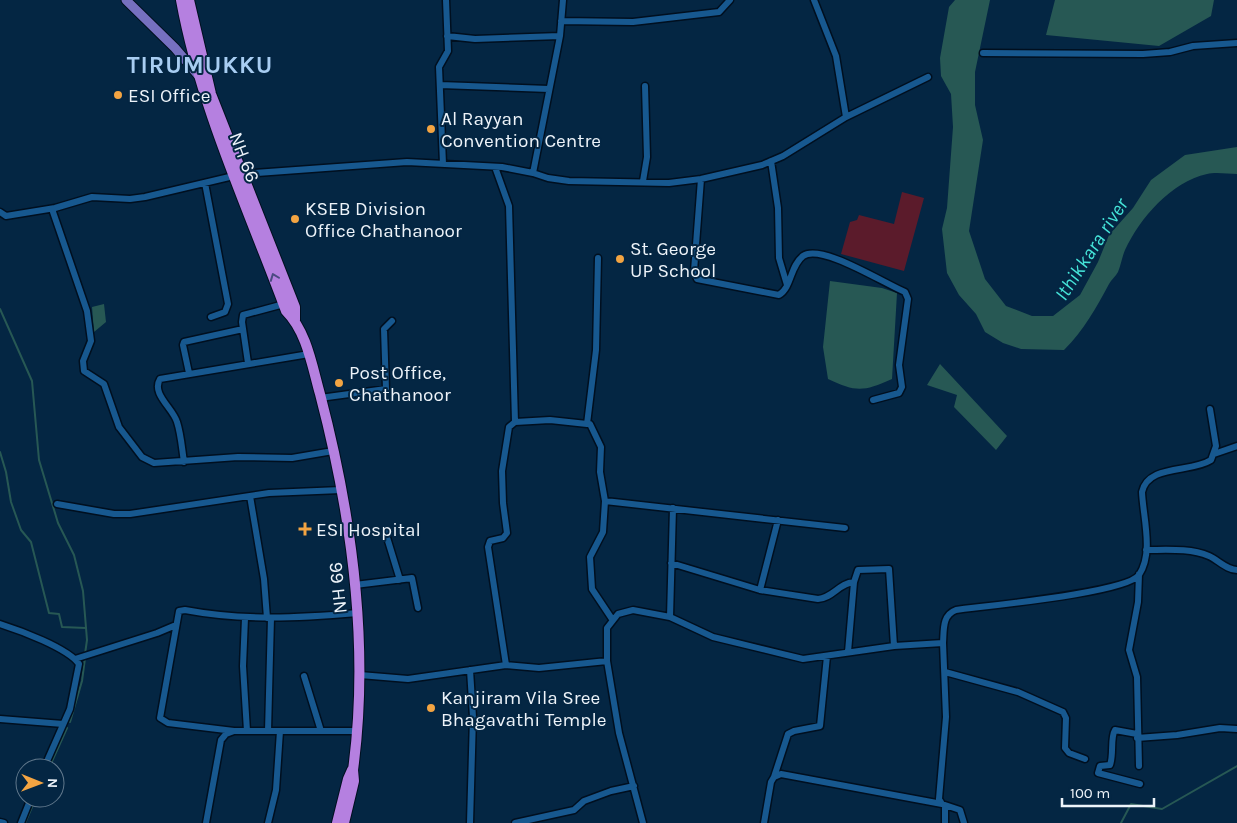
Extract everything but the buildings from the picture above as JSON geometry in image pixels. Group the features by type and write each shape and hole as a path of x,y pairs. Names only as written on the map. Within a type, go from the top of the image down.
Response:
{"highway":[{"name":"NH 66","path":"181,0 198,75 238,175 293,300 295,320 309,354 341,490 358,613 360,675 358,731 353,770 354,781 344,823"},
{"name":"NH 66","path":"189,0 211,94 286,311 295,320"},
{"name":"NH 66","path":"337,823 348,779 353,770"}],"main road":[{"path":"126,0 175,48 198,75"},
{"path":"175,48 192,50"}],"street":[{"path":"443,164 439,67 447,54 446,0"},
{"path":"533,173 560,36 563,0"},
{"path":"561,21 633,22 719,12 730,0"},
{"path":"814,0 836,56 846,117"},
{"path":"447,36 474,39 560,36"},
{"path":"984,53 1143,54 1170,52 1194,46 1237,43"},
{"path":"1,214 6,216 52,209 92,197 130,200 238,175 369,163 407,162 495,166 569,181 669,182 702,179 771,161 804,144 846,117 928,77"},
{"path":"440,85 549,89"},
{"path":"643,181 648,157 645,86"},
{"path":"771,161 778,208 779,258 787,285"},
{"path":"495,166 509,206 515,422"},
{"path":"702,179 695,277 702,282 776,295 782,294 800,258 814,253 838,259 905,292 908,299 899,365 902,387 899,392 873,400"},
{"path":"205,183 228,304 225,312 211,317"},
{"path":"52,209 87,311 91,341 83,361 84,371 104,384 119,426 142,457 154,463 270,456 292,458 333,451"},
{"path":"587,424 596,350 598,258"},
{"path":"248,363 242,318 245,314 284,304"},
{"path":"320,398 386,389 384,329 392,320"},
{"path":"189,373 184,342 243,330"},
{"path":"184,462 178,424 159,393 158,383 163,378 309,354"},
{"path":"1210,409 1216,436 1214,454"},
{"path":"506,665 488,546 490,542 502,539 507,533 503,504 502,471 509,427 515,422 550,420 590,424 601,447 600,472 604,501 602,532 592,551 590,563 592,589 612,619"},
{"path":"1139,766 1136,677 1129,650 1138,602 1139,574 1146,550 1142,492 1147,479 1155,475 1207,462 1214,454 1237,446"},
{"path":"57,504 114,514 130,514 250,496 341,490"},
{"path":"250,496 269,618 268,731"},
{"path":"604,501 845,528"},
{"path":"670,617 673,508"},
{"path":"760,590 778,520"},
{"path":"385,531 400,580"},
{"path":"1146,550 1192,551 1209,556 1229,568 1237,570"},
{"path":"671,563 760,590 822,599 844,583 854,582"},
{"path":"848,652 854,582 858,570 891,570 894,646"},
{"path":"945,823 944,805 939,797 946,717 943,643 945,619 953,611 1046,599 1128,583 1139,574"},
{"path":"355,585 414,580 418,608"},
{"path":"358,613 245,618 181,610 177,614 170,666 160,713 162,722 234,731 358,731"},
{"path":"643,823 619,733 607,661 606,634 612,619 622,612 632,610 670,617 713,637 803,659 894,646 943,643"},
{"path":"245,618 243,666 247,731"},
{"path":"0,624 24,632 75,659 79,664 77,682 64,724 49,758"},
{"path":"75,659 176,625"},
{"path":"764,823 771,782 788,734 820,726 827,656"},
{"path":"360,675 408,679 506,665 539,668 607,661"},
{"path":"470,670 473,717 470,823"},
{"path":"945,672 1018,692 1066,713 1065,748 1069,752 1085,759"},
{"path":"304,676 321,731"},
{"path":"0,719 64,724"},
{"path":"1140,784 1098,773 1100,766 1110,765 1113,752 1113,733 1115,730 1138,736 1177,736 1220,728 1237,729"},
{"path":"206,823 221,740 226,734 234,731"},
{"path":"268,823 276,790 280,731"},
{"path":"774,777 785,774 944,805 960,810 964,823"},
{"path":"515,823 547,819 574,810 584,802 634,786"},
{"path":"21,823 27,808"},
{"path":"0,822 4,823"}],"shaded area":[{"path":"955,0 990,0 975,72 975,105 983,140 969,231 985,279 1006,306 1032,316 1053,316 1080,295 1098,262 1109,235 1133,208 1151,180 1185,155 1237,147 1237,174 1211,173 1194,178 1169,193 1148,214 1131,238 1117,274 1110,282 1084,327 1064,350 1021,349 1003,343 985,332 976,314 959,295 947,273 942,229 947,208 953,127 951,94 941,76 940,58 949,7"},
{"path":"1055,0 1214,0 1211,16 1159,46 1046,35"},
{"path":"902,192 924,198 904,271 841,254 850,222 857,220 859,215 894,224"},
{"path":"830,281 882,288 897,293 892,379 860,389 828,379 823,347"},
{"path":"104,304 106,322 94,332 92,307"},
{"path":"940,364 1007,436 996,450 954,407 957,395 927,385"}],"waterway":[{"path":"0,309 32,381 39,460 58,523 74,555 83,591 87,640 85,654"},
{"path":"0,452 6,472 11,502 21,530 31,542 49,613 59,614 62,627 86,628"},
{"path":"70,722 82,681 85,658"},
{"path":"54,758 67,728"},
{"path":"1121,823 1131,804 1162,809 1237,766"},
{"path":"25,823 32,808"}],"place":[{"name":"ESI Office","path":"118,95"},
{"name":"Al Rayyan Convention Centre","path":"431,129"},
{"name":"KSEB Division Office Chathanoor","path":"295,219"},
{"name":"St. George UP School","path":"620,259"},
{"name":"Post Office, Chathanoor","path":"339,383"},
{"name":"ESI Hospital","path":"305,529"},
{"name":"Kanjiram Vila Sree Bhagavathi Temple","path":"431,708"}],"district":[{"name":"TIRUMUKKU","path":"200,65"}],"water label":[{"name":"Ithikkara river","path":"1091,249"}]}
